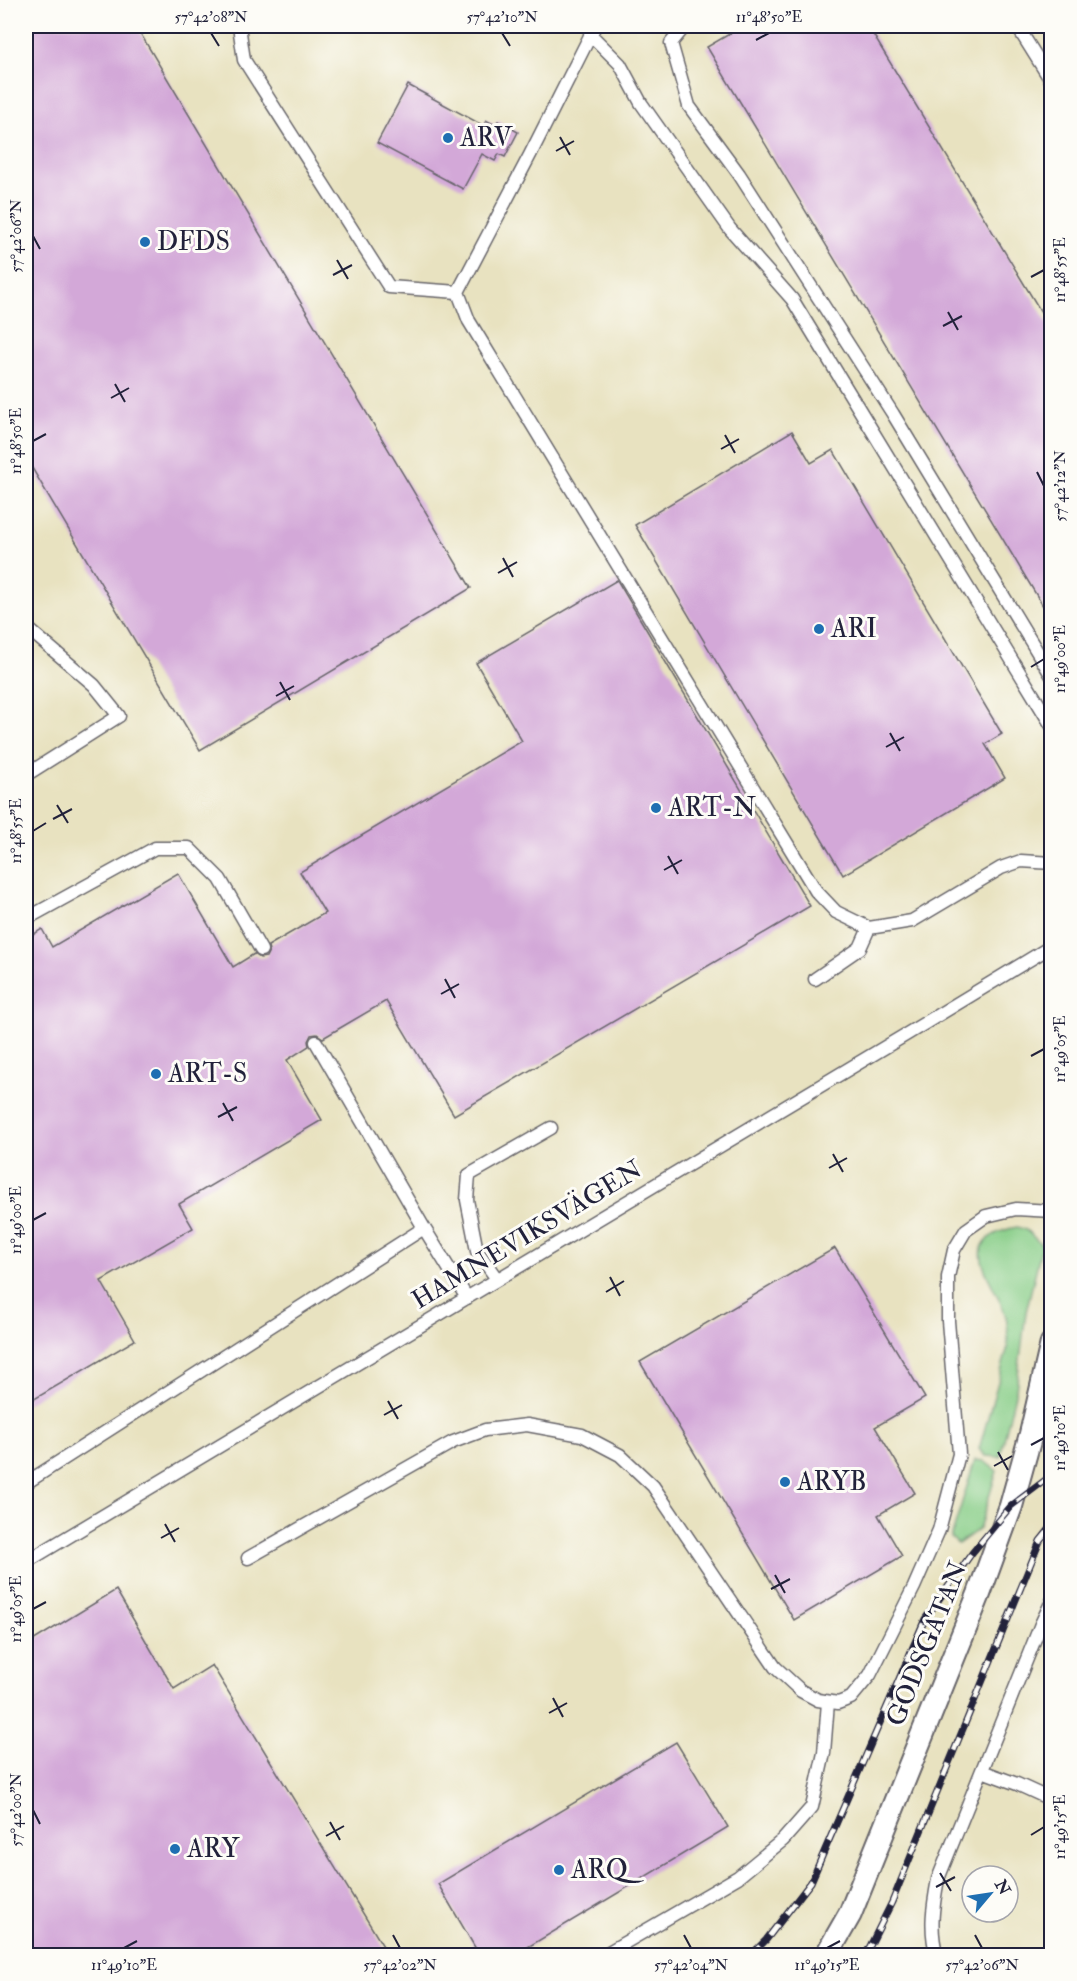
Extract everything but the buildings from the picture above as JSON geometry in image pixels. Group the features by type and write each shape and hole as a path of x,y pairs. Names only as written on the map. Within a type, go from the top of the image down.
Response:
{"street":[{"name":"GODSGATAN","path":"826,1956 850,1914 979,1594 1014,1496 1052,1343"}],"lane":[{"path":"239,26 244,60 389,287 458,292"},
{"path":"685,26 671,43 689,106 740,174 867,374 1052,676"},
{"path":"1017,26 1052,82"},
{"path":"1052,726 792,299 730,230 641,103 620,64 593,30 458,292 469,321 816,891 836,912 869,928 912,921 1000,868 1021,861 1052,863"},
{"path":"26,627 94,685 119,716 26,775"},
{"path":"26,919 155,848 189,849 220,879 261,950"},
{"path":"815,979 860,948 869,928"},
{"name":"HAMNEVIKSVÄGEN","path":"26,1562 1052,946"},
{"path":"316,1042 467,1298"},
{"path":"497,1279 477,1251 467,1200 469,1175 550,1128"},
{"path":"248,1558 453,1442 485,1430 526,1425 582,1436 620,1455 653,1486 774,1667 801,1691 818,1700 838,1703 851,1698 870,1675 914,1587 939,1530 958,1454 948,1321 948,1277 954,1250 966,1230 986,1216 1016,1209 1052,1211"},
{"path":"26,1484 424,1228"},
{"path":"937,1956 932,1940 931,1914 938,1879 1052,1601"},
{"path":"602,1956 738,1877 783,1840 812,1807 824,1752 828,1702"},
{"path":"982,1771 1052,1800"}],"green space":[{"path":"1017,1227 1026,1230 1042,1245 1026,1312 1016,1390 1000,1457 986,1456 979,1449 1007,1350 1008,1325 1001,1303 987,1276 981,1251 986,1241 997,1233"},
{"path":"975,1460 984,1461 997,1471 979,1529 958,1544 951,1538"}],"railway":[{"path":"750,1956 766,1940 811,1882 925,1619 972,1553 1011,1506 1052,1475"},
{"path":"865,1956 892,1902 1040,1541 1052,1526"}],"place":[{"name":"ARV","path":"448,138"},
{"name":"DFDS","path":"145,242"},
{"name":"ARI","path":"819,629"},
{"name":"ART-N","path":"656,808"},
{"name":"ART-S","path":"156,1074"},
{"name":"ARYB","path":"785,1482"},
{"name":"ARY","path":"175,1849"},
{"name":"ARQ","path":"559,1870"}]}
